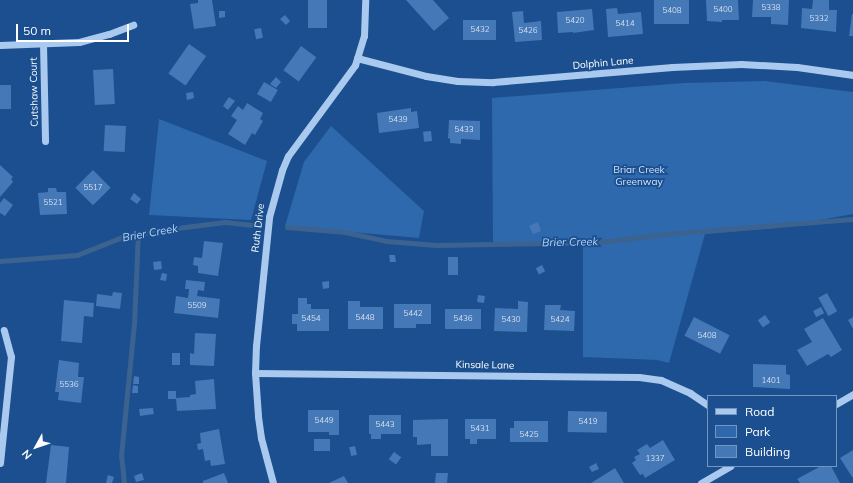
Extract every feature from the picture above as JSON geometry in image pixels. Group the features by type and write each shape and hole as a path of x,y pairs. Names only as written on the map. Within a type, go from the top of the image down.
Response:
{"street":[{"name":"Ruth Drive","path":"273,483 261,438 255,372 268,217 282,170 296,142 339,88 355,65 364,36 365,0"},
{"path":"0,44 79,42 133,25"},
{"name":"Cutshaw Court","path":"43,43 45,141"},
{"name":"Dolphin Lane","path":"357,58 426,76 458,81 493,82 672,67 741,64 797,67 853,75"},
{"path":"0,463 11,357 4,330"},
{"name":"Kinsale Lane","path":"255,372 646,377 661,380 690,393 707,404"},
{"path":"837,403 853,394"},
{"path":"701,483 728,467"}],"green space":[{"name":"Briar Creek Greenway","path":"765,81 853,92 853,214 776,228 705,234 669,363 657,360 583,357 583,242 493,244 492,98 684,83"},
{"path":"159,119 267,161 251,220 149,215"},
{"path":"331,126 424,211 419,238 285,226 304,162"}],"building":[{"path":"198,0 212,0 216,26 194,29 190,4 198,3"},
{"path":"308,0 327,0 327,28 308,28"},
{"path":"406,0 433,0 449,18 434,31"},
{"path":"654,0 689,0 689,24 654,24"},
{"path":"706,0 738,0 739,20 722,20 722,22 707,21"},
{"path":"753,0 789,0 788,25 771,24 771,17 752,17"},
{"path":"813,0 829,0 829,10 837,10 836,32 801,28 802,8 812,9"},
{"path":"617,8 618,14 641,12 643,34 608,37 606,9"},
{"path":"592,9 594,30 573,33 558,33 557,12"},
{"path":"219,11 225,11 225,17 219,18"},
{"path":"523,11 524,23 541,21 542,40 515,42 512,12"},
{"path":"852,14 853,36 849,36"},
{"path":"285,15 290,21 286,25 280,19"},
{"path":"463,20 496,20 496,40 463,40"},
{"path":"261,28 263,38 256,39 254,29"},
{"path":"189,44 206,56 186,86 168,73"},
{"path":"301,46 316,57 299,81 283,70"},
{"path":"113,69 115,104 95,105 93,70"},
{"path":"276,77 281,82 276,88 270,84"},
{"path":"264,82 278,90 271,102 257,94"},
{"path":"0,85 11,85 11,109 0,109"},
{"path":"193,92 194,98 187,100 186,93"},
{"path":"229,97 235,101 228,110 223,106"},
{"path":"247,103 263,113 260,119 263,121 255,135 252,133 245,145 228,134 237,120 231,116 238,106 243,110"},
{"path":"411,108 411,112 417,111 419,128 379,133 377,113"},
{"path":"449,120 480,121 480,140 461,139 461,144 450,143 450,139 448,138"},
{"path":"105,125 126,126 125,152 104,151"},
{"path":"431,131 432,141 424,142 423,132"},
{"path":"0,165 13,177 11,179 13,182 0,197"},
{"path":"93,170 111,188 93,205 75,188"},
{"path":"48,188 56,188 57,192 66,192 67,214 40,215 38,193 48,192"},
{"path":"134,193 141,199 137,204 130,199"},
{"path":"4,198 13,205 5,216 0,213 0,203"},
{"path":"538,222 541,231 533,234 529,226"},
{"path":"204,241 223,243 218,276 198,273 198,266 193,265 194,257 202,258"},
{"path":"389,255 395,255 396,262 390,262"},
{"path":"448,257 458,257 458,275 448,275"},
{"path":"161,261 162,269 154,270 153,262"},
{"path":"542,265 545,271 539,274 536,268"},
{"path":"162,273 167,274 166,281 160,280"},
{"path":"186,280 205,282 204,291 198,290 197,296 220,299 218,318 174,313 176,296 188,298 189,289 185,289"},
{"path":"329,281 329,288 323,289 322,282"},
{"path":"113,292 122,293 120,309 96,306 97,294 112,296"},
{"path":"827,293 837,311 828,316 818,298"},
{"path":"478,295 485,296 484,303 477,302"},
{"path":"298,298 307,298 307,304 311,304 311,309 329,309 329,331 297,331 297,324 292,324 292,314 298,314"},
{"path":"64,300 94,303 93,317 84,316 82,343 61,341"},
{"path":"348,301 360,301 360,307 383,307 383,329 348,329"},
{"path":"518,301 528,302 527,332 494,331 495,308 518,309"},
{"path":"394,304 431,304 431,324 416,324 416,328 394,328"},
{"path":"545,305 561,305 560,310 575,311 574,331 544,330"},
{"path":"821,307 824,313 816,317 813,311"},
{"path":"445,309 481,309 481,329 445,329"},
{"path":"765,315 770,322 763,328 758,320"},
{"path":"694,317 730,335 720,354 684,336"},
{"path":"853,317 853,329 848,320"},
{"path":"823,318 842,350 831,357 828,354 807,366 797,350 812,342 804,329"},
{"path":"195,333 216,334 214,366 190,365 190,353 194,354"},
{"path":"172,353 180,353 180,365 172,365"},
{"path":"59,360 79,363 78,377 84,377 81,403 58,400 59,392 55,392"},
{"path":"753,364 786,365 786,374 790,375 790,389 753,387"},
{"path":"134,376 139,377 139,384 133,384"},
{"path":"214,379 216,409 177,411 176,398 190,397 190,395 196,394 195,381"},
{"path":"133,385 138,386 138,393 132,393"},
{"path":"168,391 176,391 176,399 168,399"},
{"path":"153,408 154,414 140,416 139,409"},
{"path":"308,410 339,410 339,435 329,435 329,432 308,432"},
{"path":"568,411 607,412 607,433 568,432"},
{"path":"369,415 401,415 401,434 381,434 381,439 371,439 371,434 369,434"},
{"path":"448,419 448,456 431,456 431,444 417,445 417,437 413,437 413,420"},
{"path":"465,419 496,419 496,439 477,439 477,444 470,444 470,439 465,439"},
{"path":"514,421 548,421 548,442 510,442 510,428 514,428"},
{"path":"219,429 225,464 211,466 210,460 205,461 203,449 198,450 197,444 201,443 200,433"},
{"path":"314,439 330,439 330,451 314,451"},
{"path":"663,440 675,460 645,478 643,474 640,475 632,463 636,460 634,457 640,454 637,450 647,444 650,448"},
{"path":"51,445 69,447 66,483 46,483"},
{"path":"355,446 357,455 351,456 349,447"},
{"path":"853,450 853,477 852,477 840,458"},
{"path":"394,452 401,457 396,465 389,459"},
{"path":"596,463 599,469 592,472 589,467"},
{"path":"819,467 832,467 840,483 800,483 797,479"},
{"path":"615,468 624,483 591,483"},
{"path":"142,473 144,480 136,482 134,476"},
{"path":"224,473 228,483 203,483 203,481"},
{"path":"436,473 448,473 447,483 435,483"},
{"path":"108,475 114,477 112,483 106,483"},
{"path":"344,476 348,483 329,483"}],"waterway":[{"name":"Brier Creek","path":"287,227 345,232 387,241 436,245 600,242 666,234 853,219"},
{"name":"Brier Creek","path":"0,261 77,255 125,236 161,230 225,222 255,225"},
{"path":"124,483 121,456 134,324 138,234"}]}
